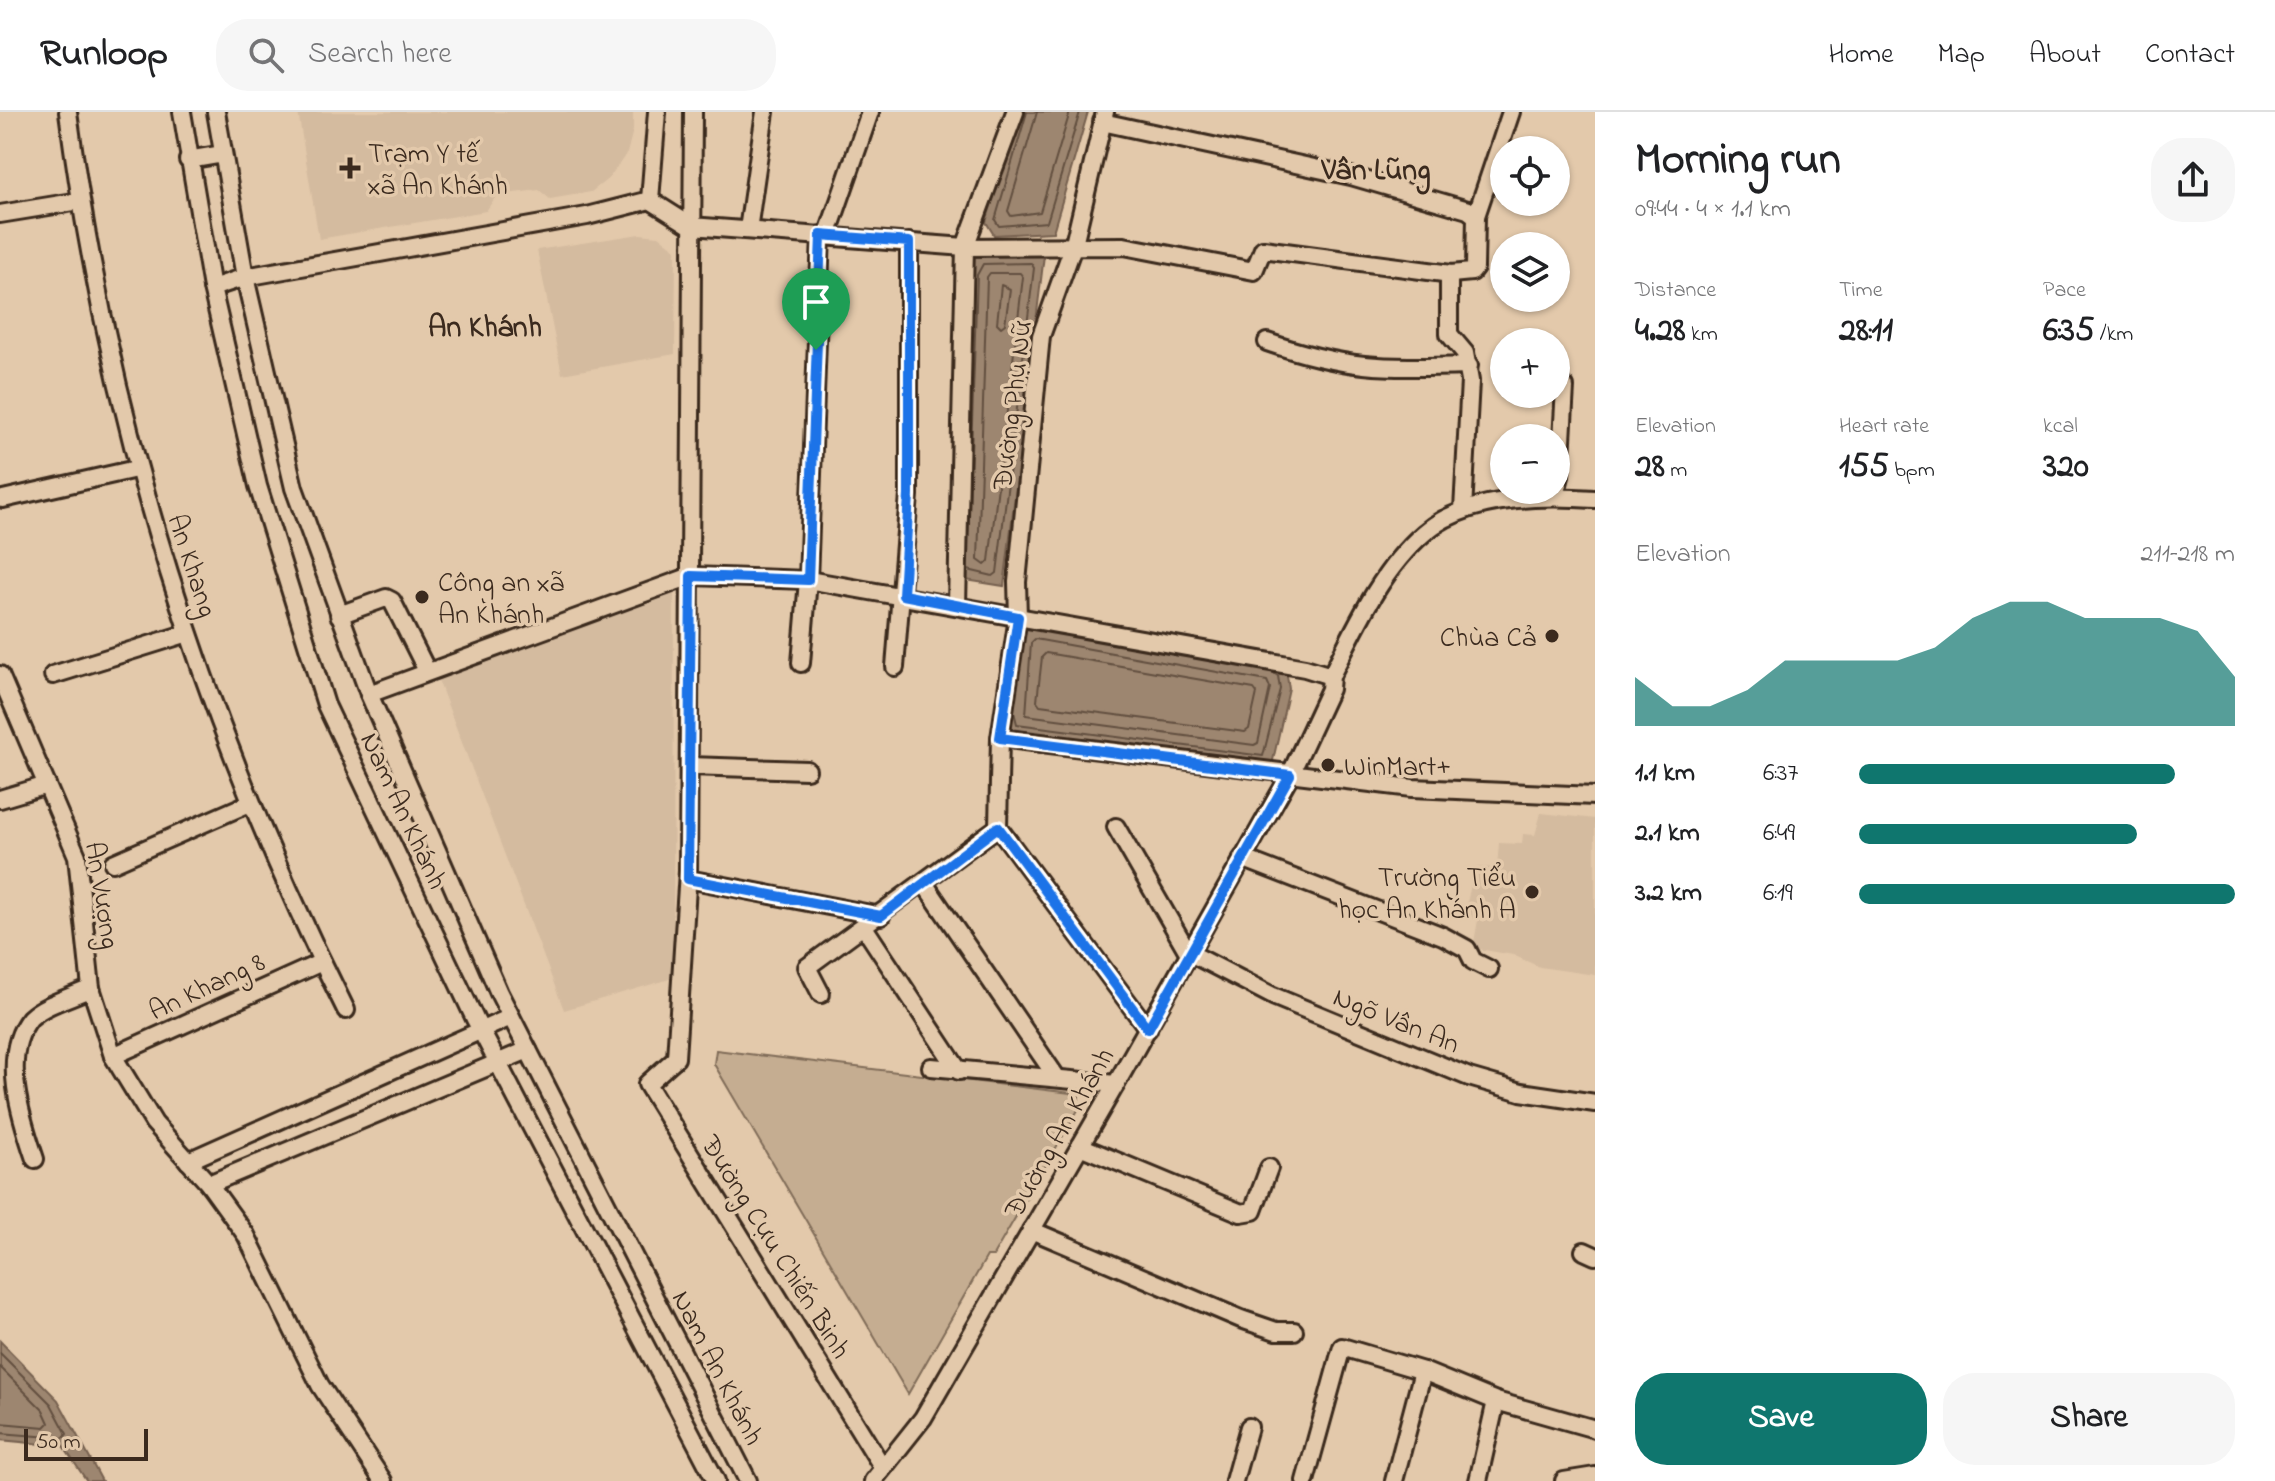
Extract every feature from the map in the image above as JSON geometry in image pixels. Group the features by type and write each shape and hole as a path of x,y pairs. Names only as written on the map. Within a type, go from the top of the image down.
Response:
{"street":[{"name":"An Khang","path":"68,112 80,201 136,469 188,633 250,803 346,1010"},
{"name":"Nam An Khánh","path":"182,112 212,288 263,504 326,705 481,1032 716,1481"},
{"name":"Nam An Khánh","path":"216,112 245,277 294,488 369,694 511,1017 748,1481"},
{"path":"650,200 657,112"},
{"path":"693,112 688,879 881,916"},
{"path":"748,230 765,112"},
{"path":"801,663 808,580 824,236 870,112"},
{"path":"957,605 965,247 1015,112"},
{"path":"212,288 245,277 587,216 650,200 691,226 965,247 1124,246 1254,271 1263,249 1451,274 1472,272 1475,268 1476,216 1511,112"},
{"path":"1103,117 1351,176 1468,210 1476,216"},
{"name":"Đường Phụ Nữ","path":"998,827 1000,738 1018,617 1017,582 1041,336 1074,244 1103,117"},
{"path":"188,160 223,154"},
{"path":"0,214 80,201"},
{"path":"895,667 909,495 909,242"},
{"path":"1451,274 1449,334 1465,353 1469,366 1463,510 1502,504"},
{"path":"1267,342 1309,356 1366,368 1469,366"},
{"path":"3,499 136,469"},
{"path":"1570,497 1595,499"},
{"name":"Đường An Khánh","path":"878,1474 923,1418 1148,1029 1188,952 1290,775 1330,689 1331,676 1370,599 1424,532 1463,510"},
{"path":"369,694 691,576 808,580 1305,668 1331,676"},
{"path":"339,615 386,598 392,601 427,671"},
{"path":"53,675 188,633"},
{"name":"An Vượng","path":"0,675 77,856 91,988 113,1056 154,1123 209,1184 246,1235 320,1385 383,1481"},
{"path":"1000,738 1412,788 1595,796"},
{"path":"689,766 807,770"},
{"path":"0,799 47,785"},
{"path":"113,863 250,803"},
{"path":"821,994 807,967 881,916 998,827 1148,1029"},
{"path":"1116,827 1188,952"},
{"path":"1242,858 1443,936 1467,949 1473,961 1489,969"},
{"name":"Đường Cựu Chiến Binh","path":"688,879 676,1058 647,1084 878,1474"},
{"path":"924,883 1057,1078"},
{"path":"864,927 959,1071"},
{"name":"Ngõ Vân An","path":"1188,952 1273,996 1469,1077 1521,1092 1595,1103"},
{"name":"An Khang 8","path":"113,1056 322,962"},
{"path":"35,1159 10,1071 19,1032 31,1017 91,988"},
{"path":"188,1161 511,1017"},
{"path":"209,1184 528,1050"},
{"path":"931,1067 1116,1084"},
{"path":"1080,1146 1241,1213 1253,1211 1269,1168"},
{"path":"1031,1230 1241,1319 1276,1331 1294,1331"},
{"path":"1305,1481 1342,1347 1423,1371 1496,1401 1595,1429"},
{"path":"1394,1481 1423,1371"},
{"path":"1478,1481 1496,1401"},
{"path":"1234,1481 1249,1427"},
{"path":"1564,1481 1595,1476"}],"shaded area":[{"path":"298,112 633,112 633,130 627,153 609,178 591,192 550,199 539,190 497,195 486,211 319,239"},
{"path":"640,234 659,236 676,249 675,354 562,374 537,250"},
{"path":"674,585 673,978 564,1010 435,672"},
{"name":"Trường Tiểu học An Khánh A","path":"1541,813 1595,819 1595,975 1540,967 1513,955 1473,948 1478,920 1464,916 1475,867 1497,868 1499,843 1522,844 1523,834 1535,835"},
{"path":"716,1050 1079,1094 1078,1110 993,1256 987,1256 908,1394 714,1064"}],"water":[{"path":"1020,112 1088,112 1053,232 994,235 986,222"},
{"path":"1044,255 1004,586 959,579 969,274 975,256"},
{"path":"1031,620 1286,669 1289,689 1272,765 1004,731 1015,628"},
{"path":"0,1341 58,1400 102,1481 87,1481 63,1446 0,1440"}],"place":[{"name":"Trạm Y tế xã An Khánh","path":"350,168"},
{"name":"Công an xã An Khánh","path":"422,597"},
{"name":"Chùa Cả","path":"1552,636"},
{"name":"WinMart+","path":"1328,765"},
{"name":"Trường Tiểu học An Khánh A","path":"1532,892"}],"district":[{"name":"Vân Lũng","path":"1376,169"},
{"name":"An Khánh","path":"485,326"}],"route":[{"path":"821,235 909,242 909,495 903,595 1018,617 1000,738 1290,775 1188,952 1148,1029 998,827 881,916 688,879 691,576 808,580 816,350 821,235"}]}
